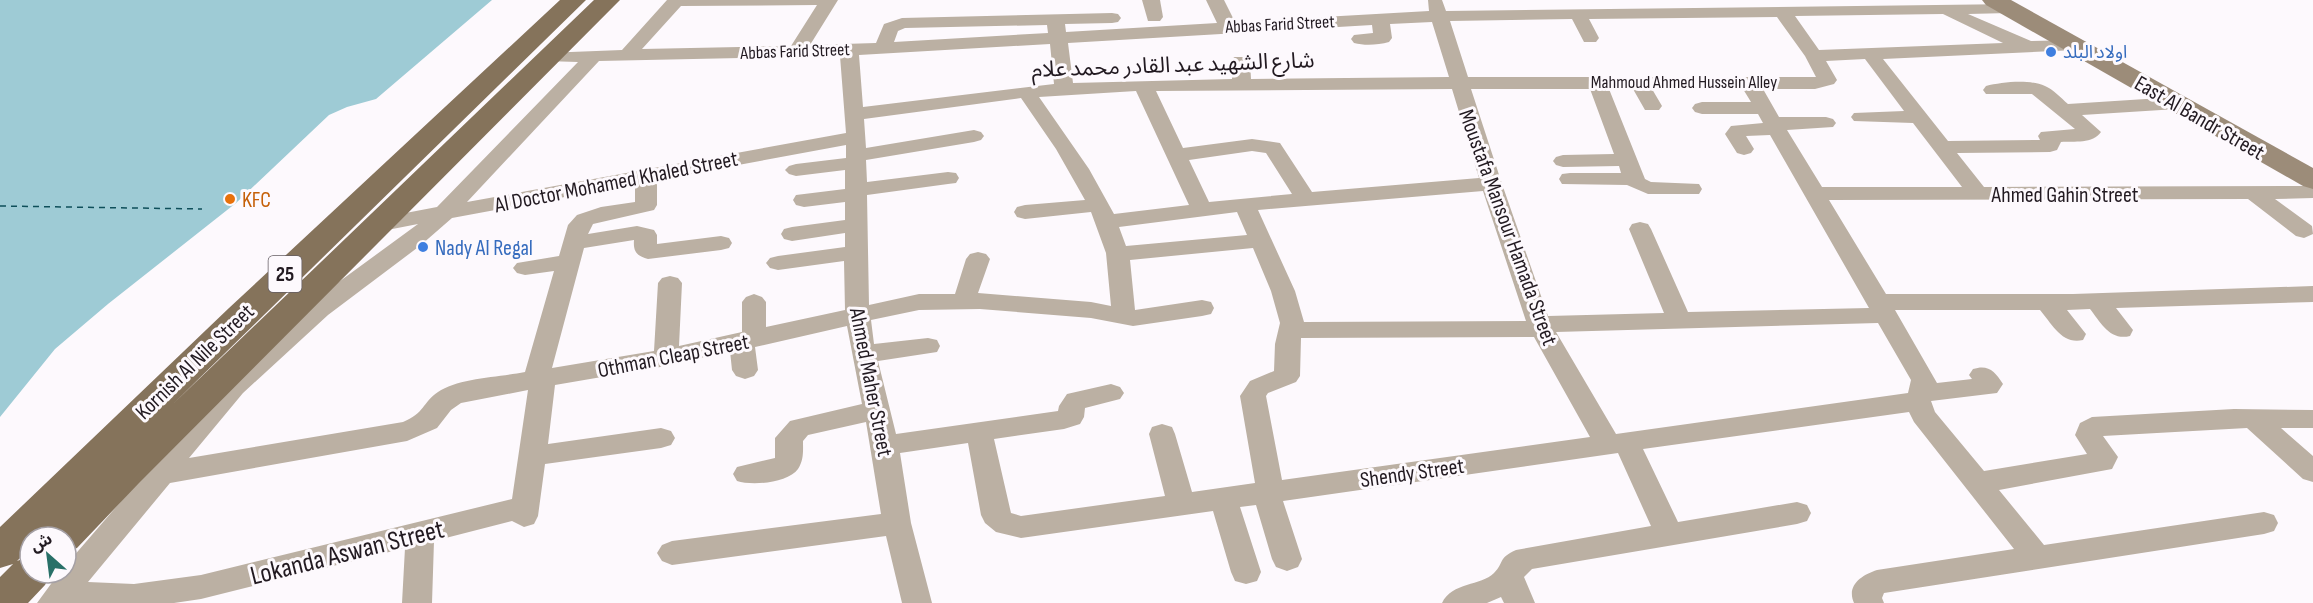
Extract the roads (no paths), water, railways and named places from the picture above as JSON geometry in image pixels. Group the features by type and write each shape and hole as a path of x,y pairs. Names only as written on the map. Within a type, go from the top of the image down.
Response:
{"main road":[{"name":"Kornish Al Nile Street","path":"0,552 282,277 574,0"},
{"name":"Kornish Al Nile Street","path":"75,525 608,0"},
{"name":"East Al Bandr Street","path":"2012,3 2075,45 2313,180"},
{"name":"East Al Bandr Street","path":"2012,3 2313,156"},
{"path":"2,603 47,590"}],"street":[{"path":"626,56 676,1 829,0"},
{"path":"797,51 829,0"},
{"path":"988,0 989,21"},
{"path":"1215,0 1228,27"},
{"name":"Abbas Farid Street","path":"552,57 849,50 1057,28 1171,30 1380,19 1437,8 1578,14 1942,9 2012,3"},
{"name":"Moustafa Mansour Hamada Street","path":"1437,8 1458,82 1540,327 1617,443 1669,534"},
{"path":"883,48 890,28 902,23 989,21 1057,28 1152,9 1166,19 1171,30"},
{"path":"1942,9 2031,48"},
{"name":"Mahmoud Ahmed Hussein Alley","path":"1458,82 1823,83 1827,80 1826,76 1782,11"},
{"path":"1578,14 1590,38"},
{"path":"1360,39 1383,38 1380,19"},
{"path":"1057,28 1064,88"},
{"path":"1814,56 2075,45"},
{"name":"Ahmed Maher Street","path":"849,50 855,143 858,315 864,354 885,445 897,523 917,603"},
{"path":"1870,54 1978,194"},
{"path":"47,590 159,474 234,387 276,346 319,309 413,240 443,214 594,56"},
{"path":"1241,61 1242,84"},
{"path":"1942,147 2050,146 2052,142 2048,136 2089,134 2091,132 2014,70"},
{"name":"شارع الشهيد عبد القادر محمد علام","path":"855,143 1026,92 1064,88 1458,82"},
{"path":"1597,82 1636,183 1648,188 1691,189"},
{"path":"1639,82 1652,106"},
{"path":"1749,82 1817,194 1924,380 1920,397 1923,415 2037,558"},
{"path":"1143,85 1202,208"},
{"path":"1993,90 2034,88"},
{"path":"1026,92 1066,150 1101,214 1117,254 1124,317"},
{"path":"2065,110 2176,103"},
{"path":"1702,108 1772,120 1826,123"},
{"path":"1861,117 1918,117"},
{"path":"1744,149 1735,134 1738,130 1772,120"},
{"path":"796,170 855,143 974,136"},
{"name":"Al Doctor Mohamed Khaled Street","path":"377,225 646,175 855,143"},
{"path":"1177,155 1252,145 1273,147 1305,197"},
{"path":"1567,170 1632,170"},
{"path":"646,175 646,205 637,209 587,218 579,225 539,379 532,456 661,438"},
{"path":"804,200 948,178"},
{"path":"1025,212 1101,214 1202,208 1305,197 1491,184"},
{"name":"Ahmed Gahin Street","path":"1817,194 2313,192"},
{"path":"2254,193 2304,231"},
{"path":"1244,204 1283,291 1293,323 1287,344 1287,376 1259,387 1253,396 1268,492 1287,559"},
{"path":"792,234 856,225"},
{"path":"1640,229 1679,320"},
{"path":"525,268 637,233 646,235 645,249 648,252 721,243"},
{"path":"1117,254 1259,241"},
{"path":"778,263 856,252"},
{"path":"964,301 978,259"},
{"path":"666,357 670,283"},
{"path":"1291,330 1540,327 1882,308 2313,294"},
{"name":"Othman Cleap Street","path":"159,474 407,431 422,425 432,417 443,400 453,395 666,357 919,302 964,301 1091,310 1124,317 1142,317 1202,308"},
{"path":"2096,301 2121,330"},
{"path":"745,370 754,302"},
{"path":"2047,302 2074,334"},
{"path":"864,354 928,346"},
{"name":"Shendy Street","path":"979,432 995,515 1000,522 1009,526 1617,443 1988,387 1990,384 1982,375"},
{"path":"885,445 1068,419 1071,417 1072,406 1076,401 1111,393"},
{"path":"747,474 778,469 787,464 789,438 799,428 877,410"},
{"path":"1977,483 2102,462 2104,457 2102,451 2088,435 2092,427 2253,418 2313,419"},
{"path":"2253,418 2313,472"},
{"path":"1162,434 1181,504"},
{"name":"Lokanda Aswan Street","path":"47,590 134,596 201,587 420,534 524,512 532,456"},
{"path":"1223,497 1246,572"},
{"path":"1457,603 1514,592 1509,570 1516,562 1527,558 1797,513"},
{"path":"672,553 897,523"},
{"path":"1869,603 1868,588 1877,582 2264,523"},
{"path":"417,603 420,534"}],"water":[{"path":"0,0 492,0 376,99 329,115 236,203 55,349 0,417"}],"place":[{"name":"اولاد البلد","path":"2051,52"},
{"name":"KFC","path":"230,199"},
{"name":"Nady Al Regal","path":"423,247"}]}
